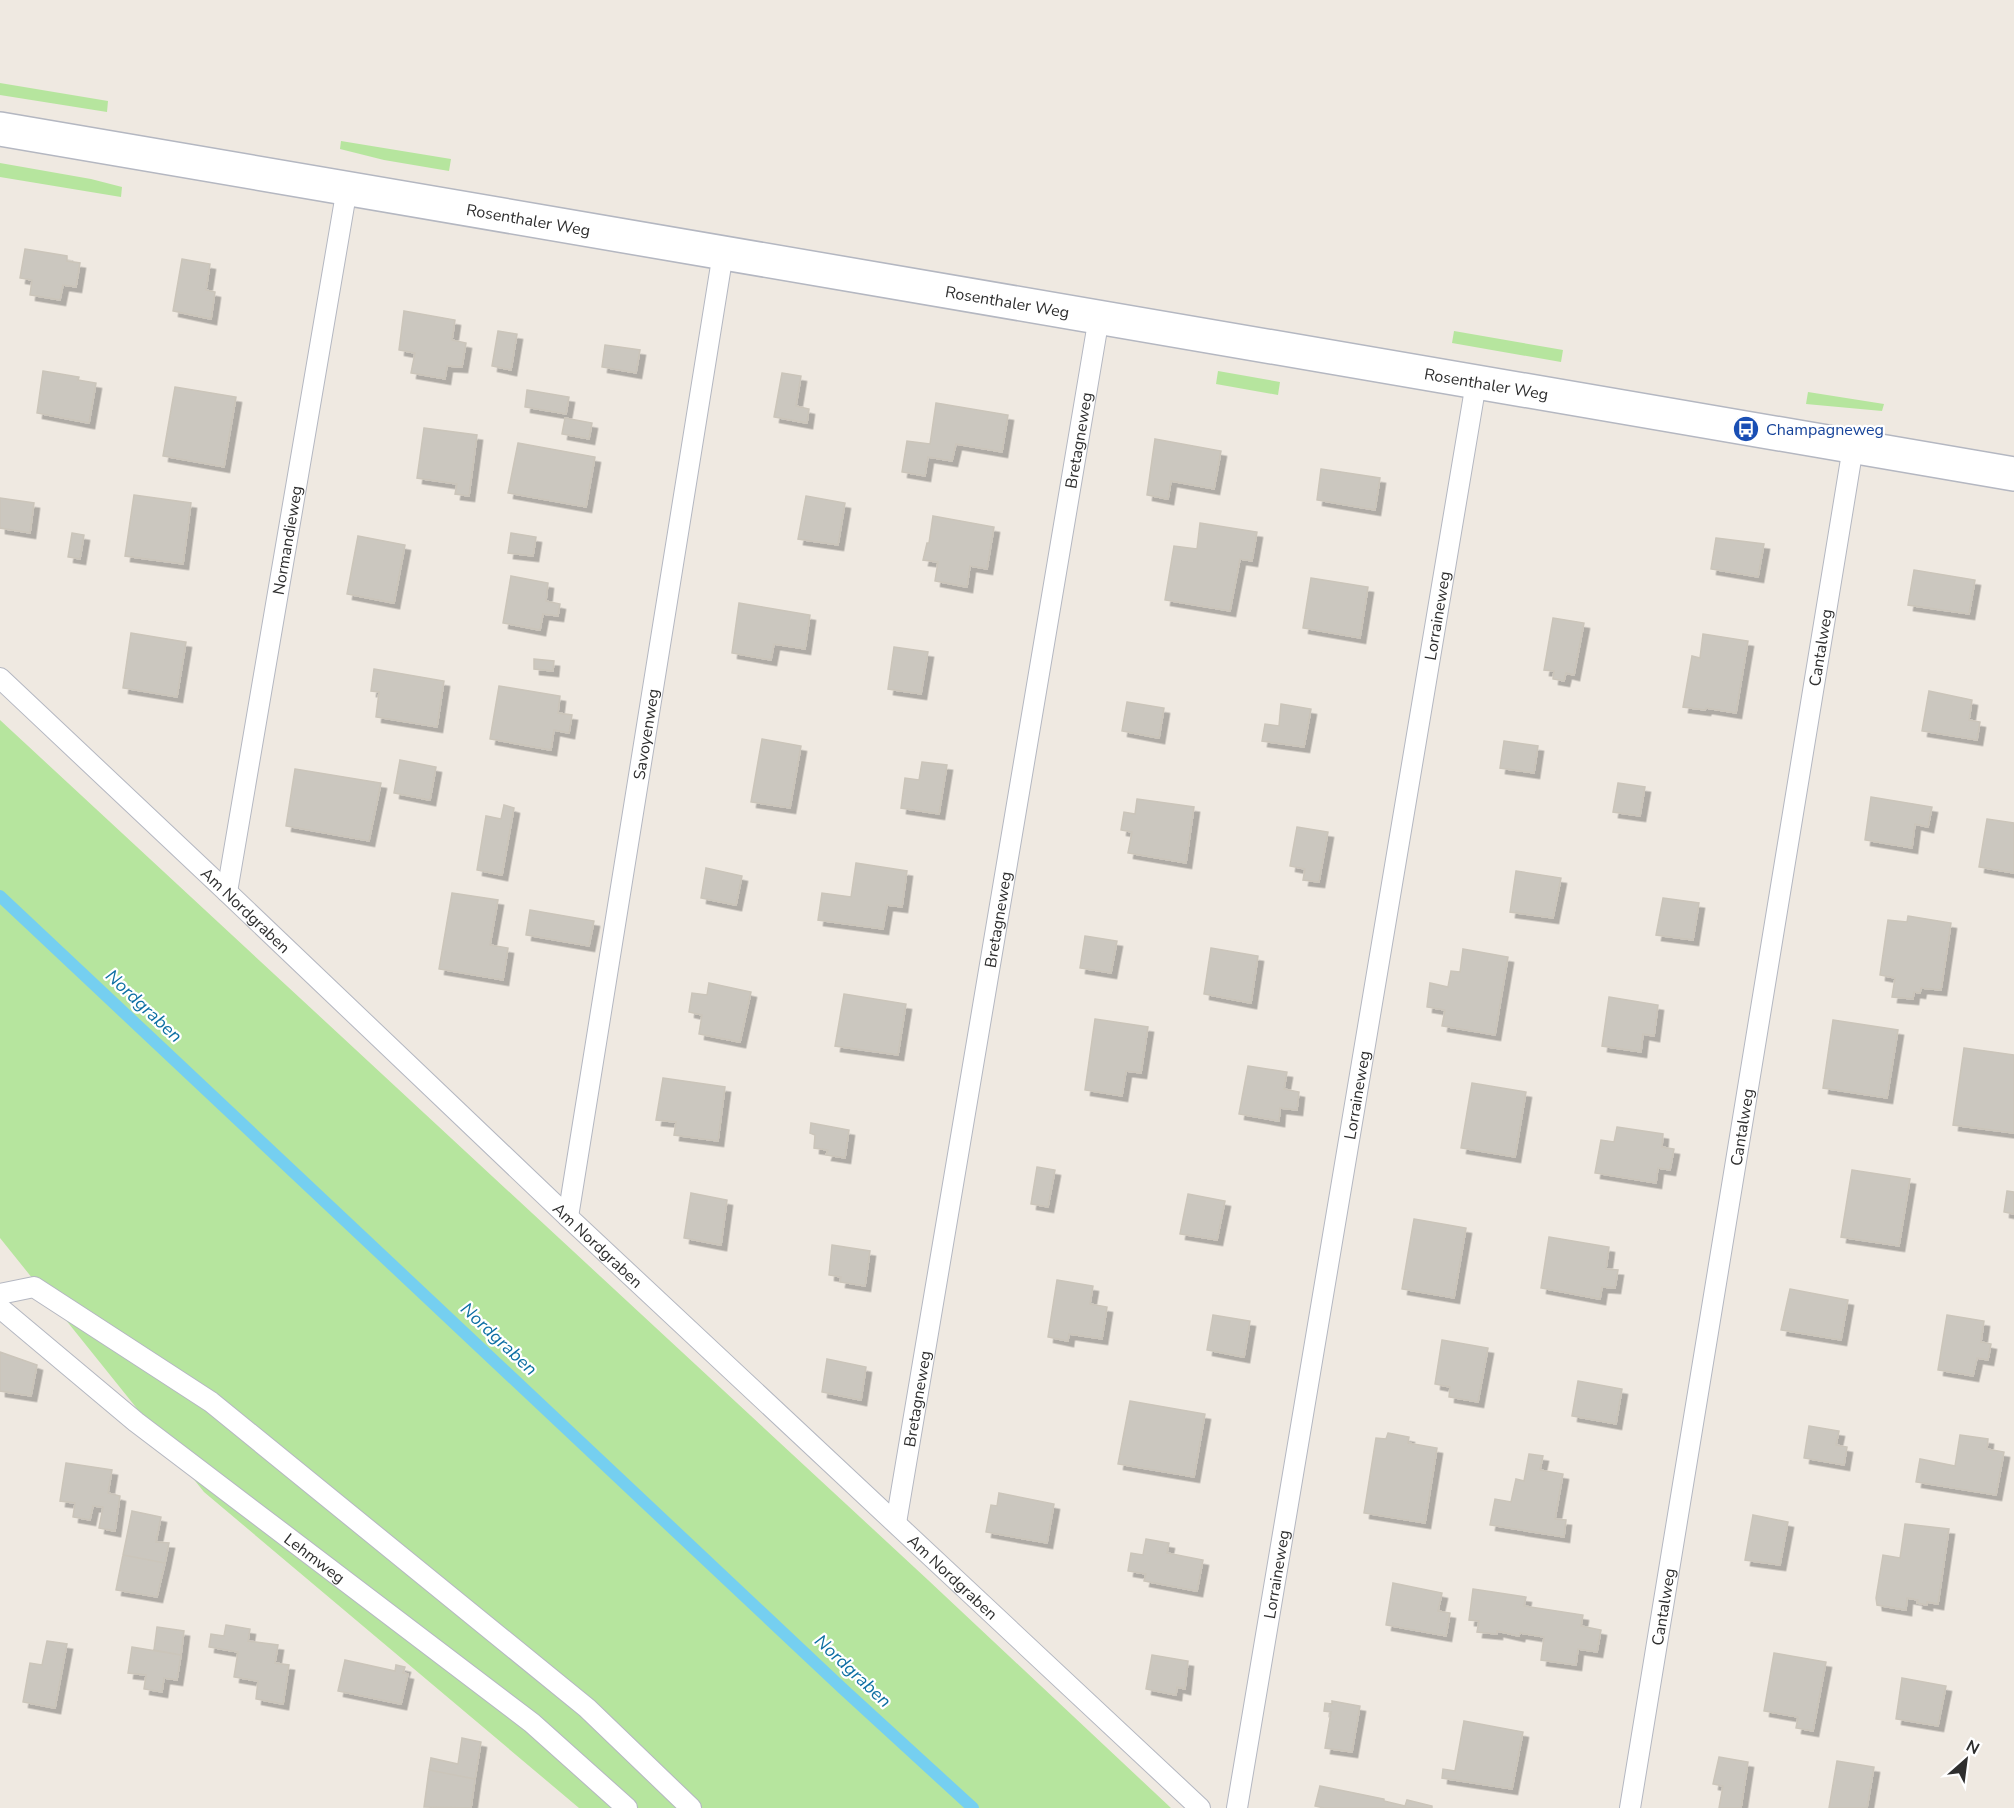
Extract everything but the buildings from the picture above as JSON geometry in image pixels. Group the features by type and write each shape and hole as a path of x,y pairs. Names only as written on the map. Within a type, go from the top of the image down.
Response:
{"main road":[{"name":"Rosenthaler Weg","path":"0,129 2014,474"}],"lane":[{"name":"Normandieweg","path":"227,892 347,188"},
{"name":"Savoyenweg","path":"568,1217 723,253"},
{"name":"Bretagneweg","path":"896,1523 1099,317"},
{"name":"Lorraineweg","path":"1236,1808 1476,383"},
{"name":"Cantalweg","path":"1630,1808 1853,447"},
{"name":"Am Nordgraben","path":"0,678 568,1217 1200,1808"},
{"path":"0,1294 34,1287 211,1402 587,1708 691,1808"},
{"name":"Lehmweg","path":"0,1308 136,1422 532,1723 627,1808"}],"green space":[{"path":"0,83 108,101 107,112 0,95"},
{"path":"341,141 451,159 449,171 384,160 340,149"},
{"path":"0,163 91,179 122,187 121,197 0,177"},
{"path":"1454,331 1563,350 1561,362 1452,343"},
{"path":"1218,371 1280,382 1278,395 1216,384"},
{"path":"1808,392 1884,404 1882,411 1806,404"},
{"path":"0,720 1171,1808 579,1808 204,1492 0,1238"}],"waterway":[{"name":"Nordgraben","path":"0,896 842,1688 973,1808"}],"place":[{"name":"Champagneweg","path":"1746,429"}]}
